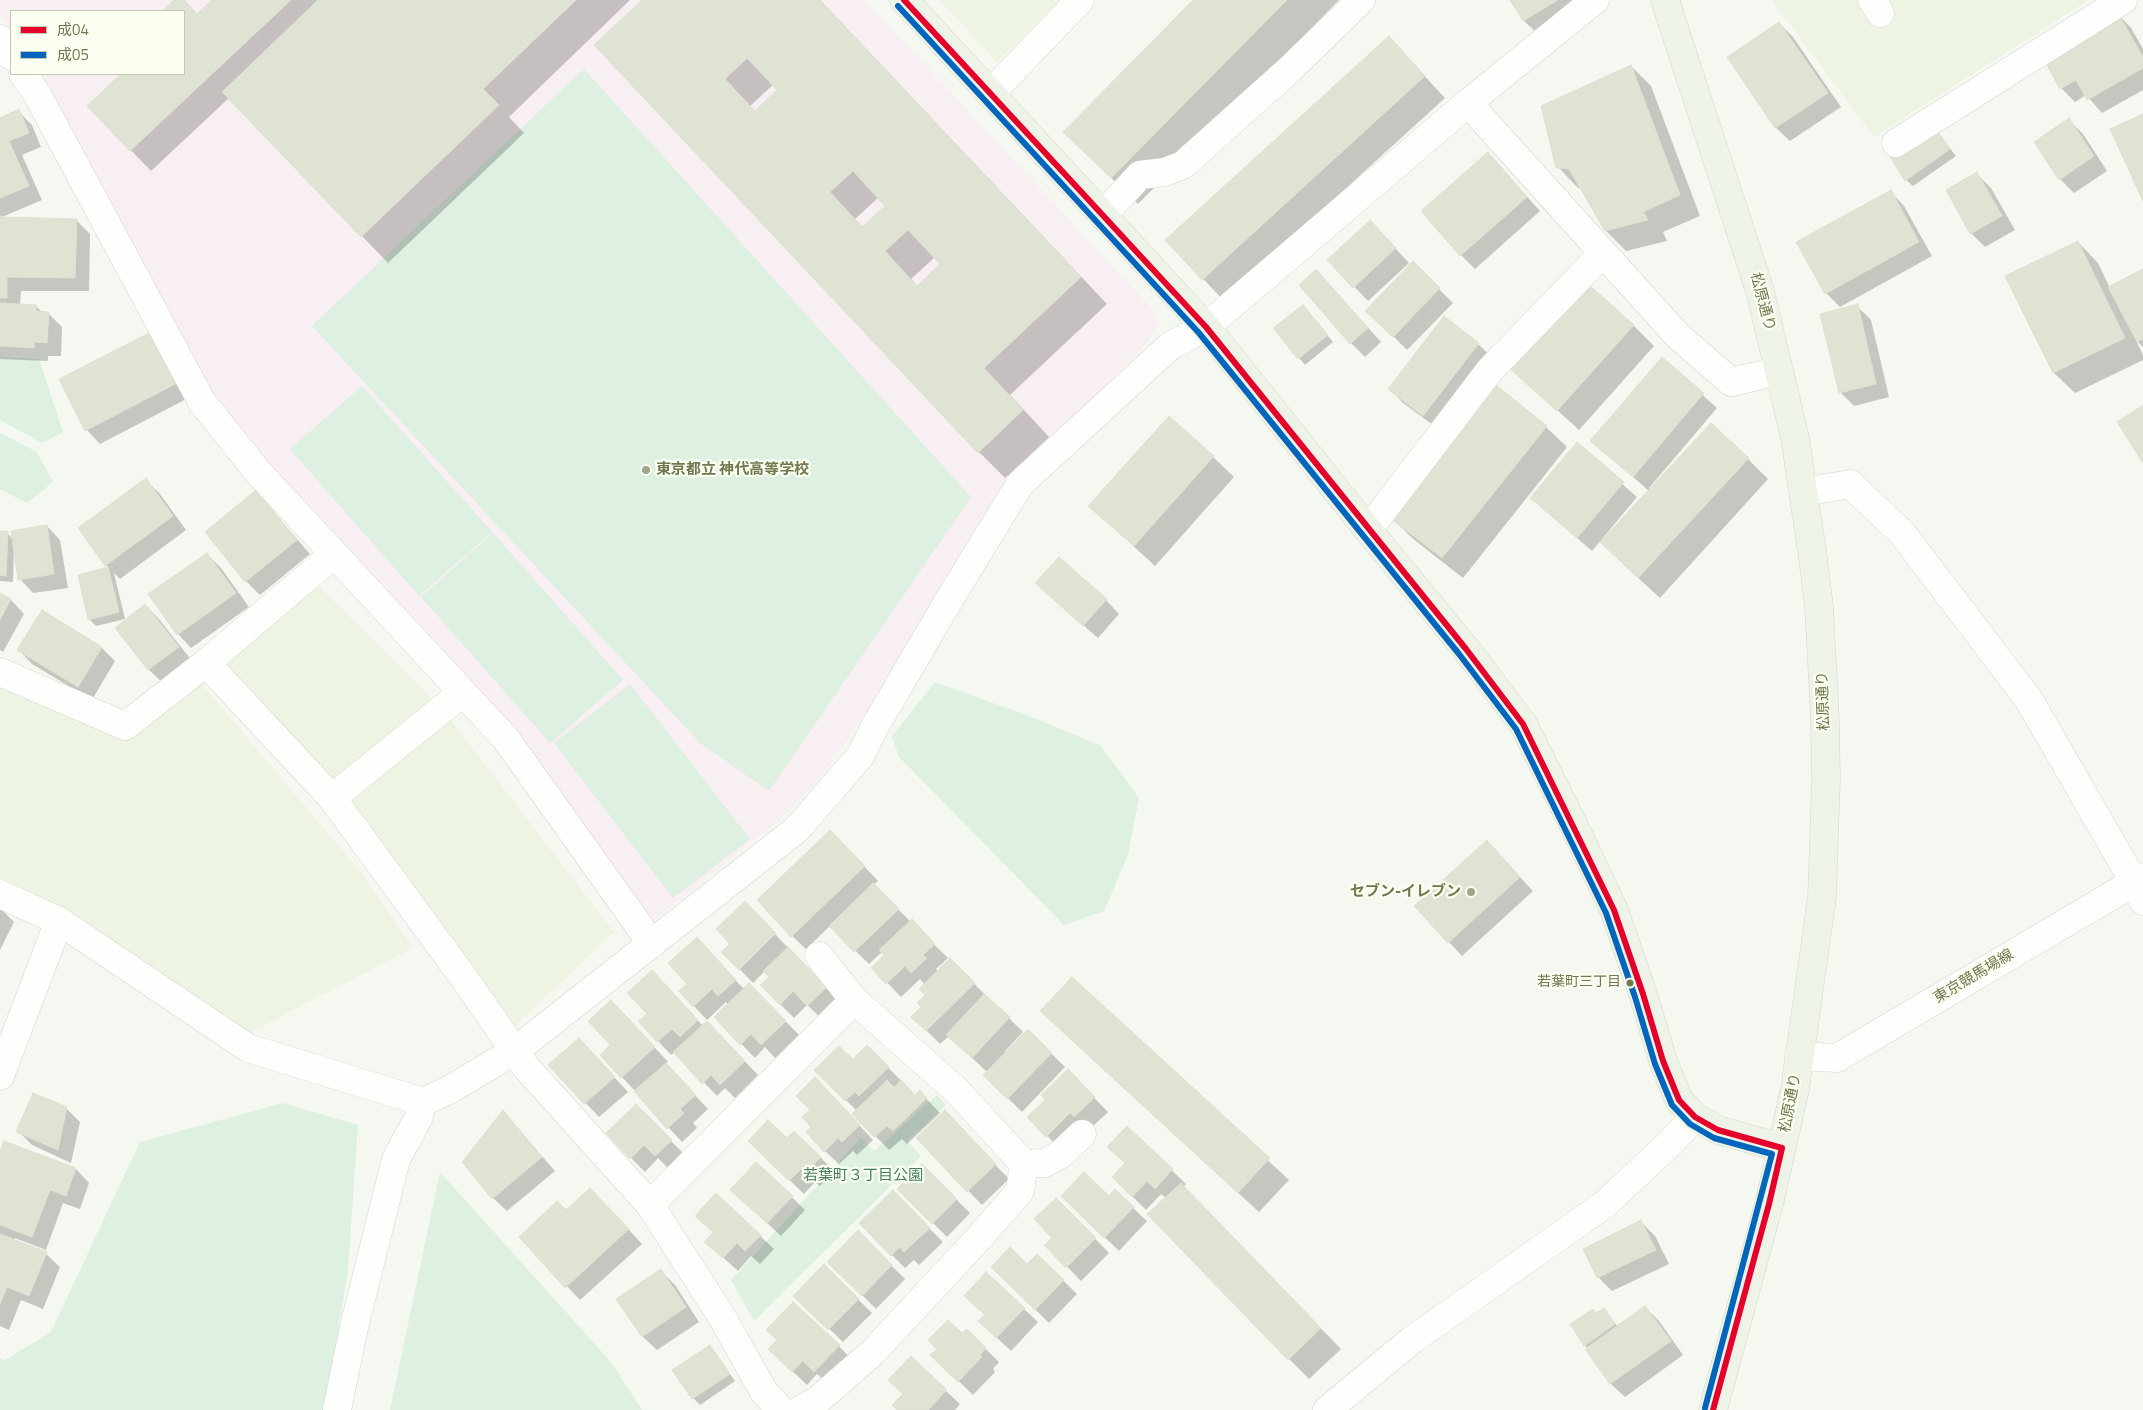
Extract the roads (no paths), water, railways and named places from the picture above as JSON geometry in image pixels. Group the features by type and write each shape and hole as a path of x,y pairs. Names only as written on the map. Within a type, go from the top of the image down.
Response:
{"main road":[{"path":"904,0 1206,327 1466,649 1523,724 1614,910 1643,994 1663,1061 1679,1100 1695,1117 1718,1130 1782,1148"},
{"name":"松原通り","path":"1665,0 1760,292 1779,371 1804,492 1819,606 1823,668 1826,779 1822,897 1795,1088 1769,1204 1713,1410"}],"street":[{"path":"990,94 1080,0"},
{"path":"1102,215 1140,175 1166,172 1183,165 1289,70 1361,0"},
{"path":"0,894 59,921 248,1048 423,1102 449,1090 516,1050 797,829 861,755 874,728 939,617 1020,484 1170,346 1206,327 1468,103 1596,0"},
{"path":"1896,144 2123,0"},
{"path":"0,39 10,54"},
{"path":"24,75 37,94 202,402 258,472 506,740 652,944"},
{"path":"1468,103 1678,336 1731,382 1779,371"},
{"path":"1368,530 1490,370 1602,253"},
{"path":"1804,492 1850,484 1902,533 2029,700 2140,887"},
{"path":"0,672 125,726 206,663 333,555"},
{"path":"206,663 332,798 516,1050 525,1066 650,1205 722,1317 764,1392 781,1410"},
{"path":"332,798 462,693"},
{"name":"東京競馬場線","path":"1799,1056 1837,1058 2140,887"},
{"path":"0,1076 59,921"},
{"path":"819,956 854,1000 956,1090 1024,1164"},
{"path":"650,1205 854,1000"},
{"path":"337,1410 354,1327 396,1159 418,1118 423,1102"},
{"path":"1327,1410 1412,1340 1605,1204 1695,1117"},
{"path":"1024,1164 1045,1163 1061,1154 1082,1134"},
{"path":"800,1410 818,1400 873,1352 978,1240 1020,1191 1024,1164"}],"place":[{"name":"東京都立 神代高等学校","path":"646,470"},
{"name":"セブン-イレブン","path":"1471,892"},
{"name":"若葉町三丁目","path":"1630,983"}],"park label":[{"name":"若葉町３丁目公園","path":"863,1176"}]}
